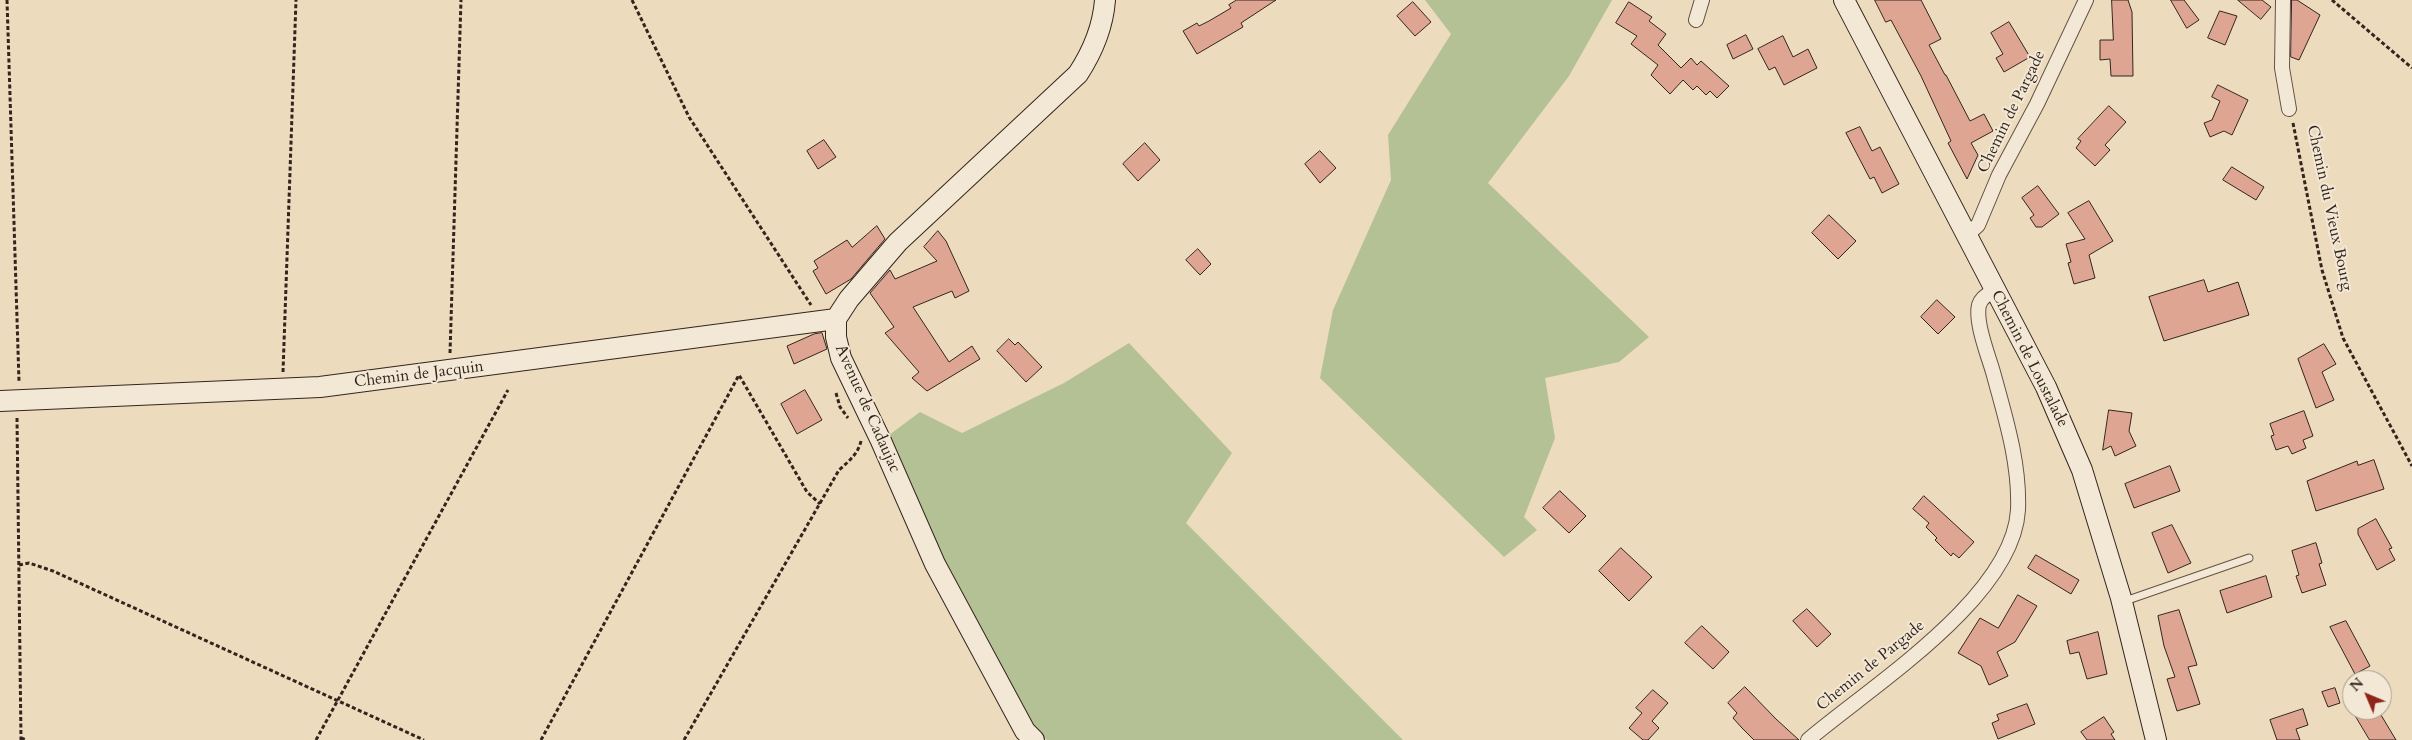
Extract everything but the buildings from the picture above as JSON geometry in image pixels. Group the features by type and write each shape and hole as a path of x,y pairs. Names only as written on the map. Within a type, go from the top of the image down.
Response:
{"street":[{"path":"832,320 898,242 1074,79 1093,48 1100,29 1105,0"},
{"path":"1696,20 1702,0"},
{"name":"Chemin de Loustalade","path":"1844,0 2046,387 2082,470 2122,602 2156,740"},
{"name":"Chemin de Pargade","path":"1966,236 1978,225 1999,175 2037,104 2086,0"},
{"name":"Chemin du Vieux Bourg","path":"2283,0 2282,68 2289,108"},
{"name":"Chemin de Pargade","path":"1808,740 1842,711 1910,661 1939,635 1980,592 1997,566 2015,529 2017,496 2010,437 1981,328 1979,308 1980,303 1987,295 1995,290"},
{"name":"Chemin de Jacquin","path":"0,401 320,387 832,320"},
{"name":"Avenue de Cadaujac","path":"832,320 846,370 881,441 935,564 1025,731 1034,740"}],"lane":[{"path":"2122,602 2249,558"}],"path":[{"path":"7,0 20,400 17,418 21,739 26,740"},
{"path":"282,389 296,0"},
{"path":"449,371 460,0"},
{"path":"632,0 689,117 809,304 832,320"},
{"path":"2332,0 2412,68"},
{"name":"Chemin du Vieux Bourg","path":"2289,108 2322,270 2342,338 2412,466"},
{"path":"846,370 836,393 840,407 851,423"},
{"path":"541,740 739,375 807,492 820,504"},
{"path":"316,740 508,390"},
{"path":"684,740 839,470 859,448 861,438"},
{"path":"19,565 29,563 53,571 424,740"}],"green space":[{"path":"1425,0 1612,0 1569,76 1488,183 1649,337 1619,362 1545,378 1555,438 1524,517 1537,530 1504,557 1320,378 1333,310 1391,180 1388,135 1451,34"},
{"path":"1129,343 1232,453 1186,523 1403,740 1047,740 1017,706 881,441 920,412 962,433 1064,383"}]}
